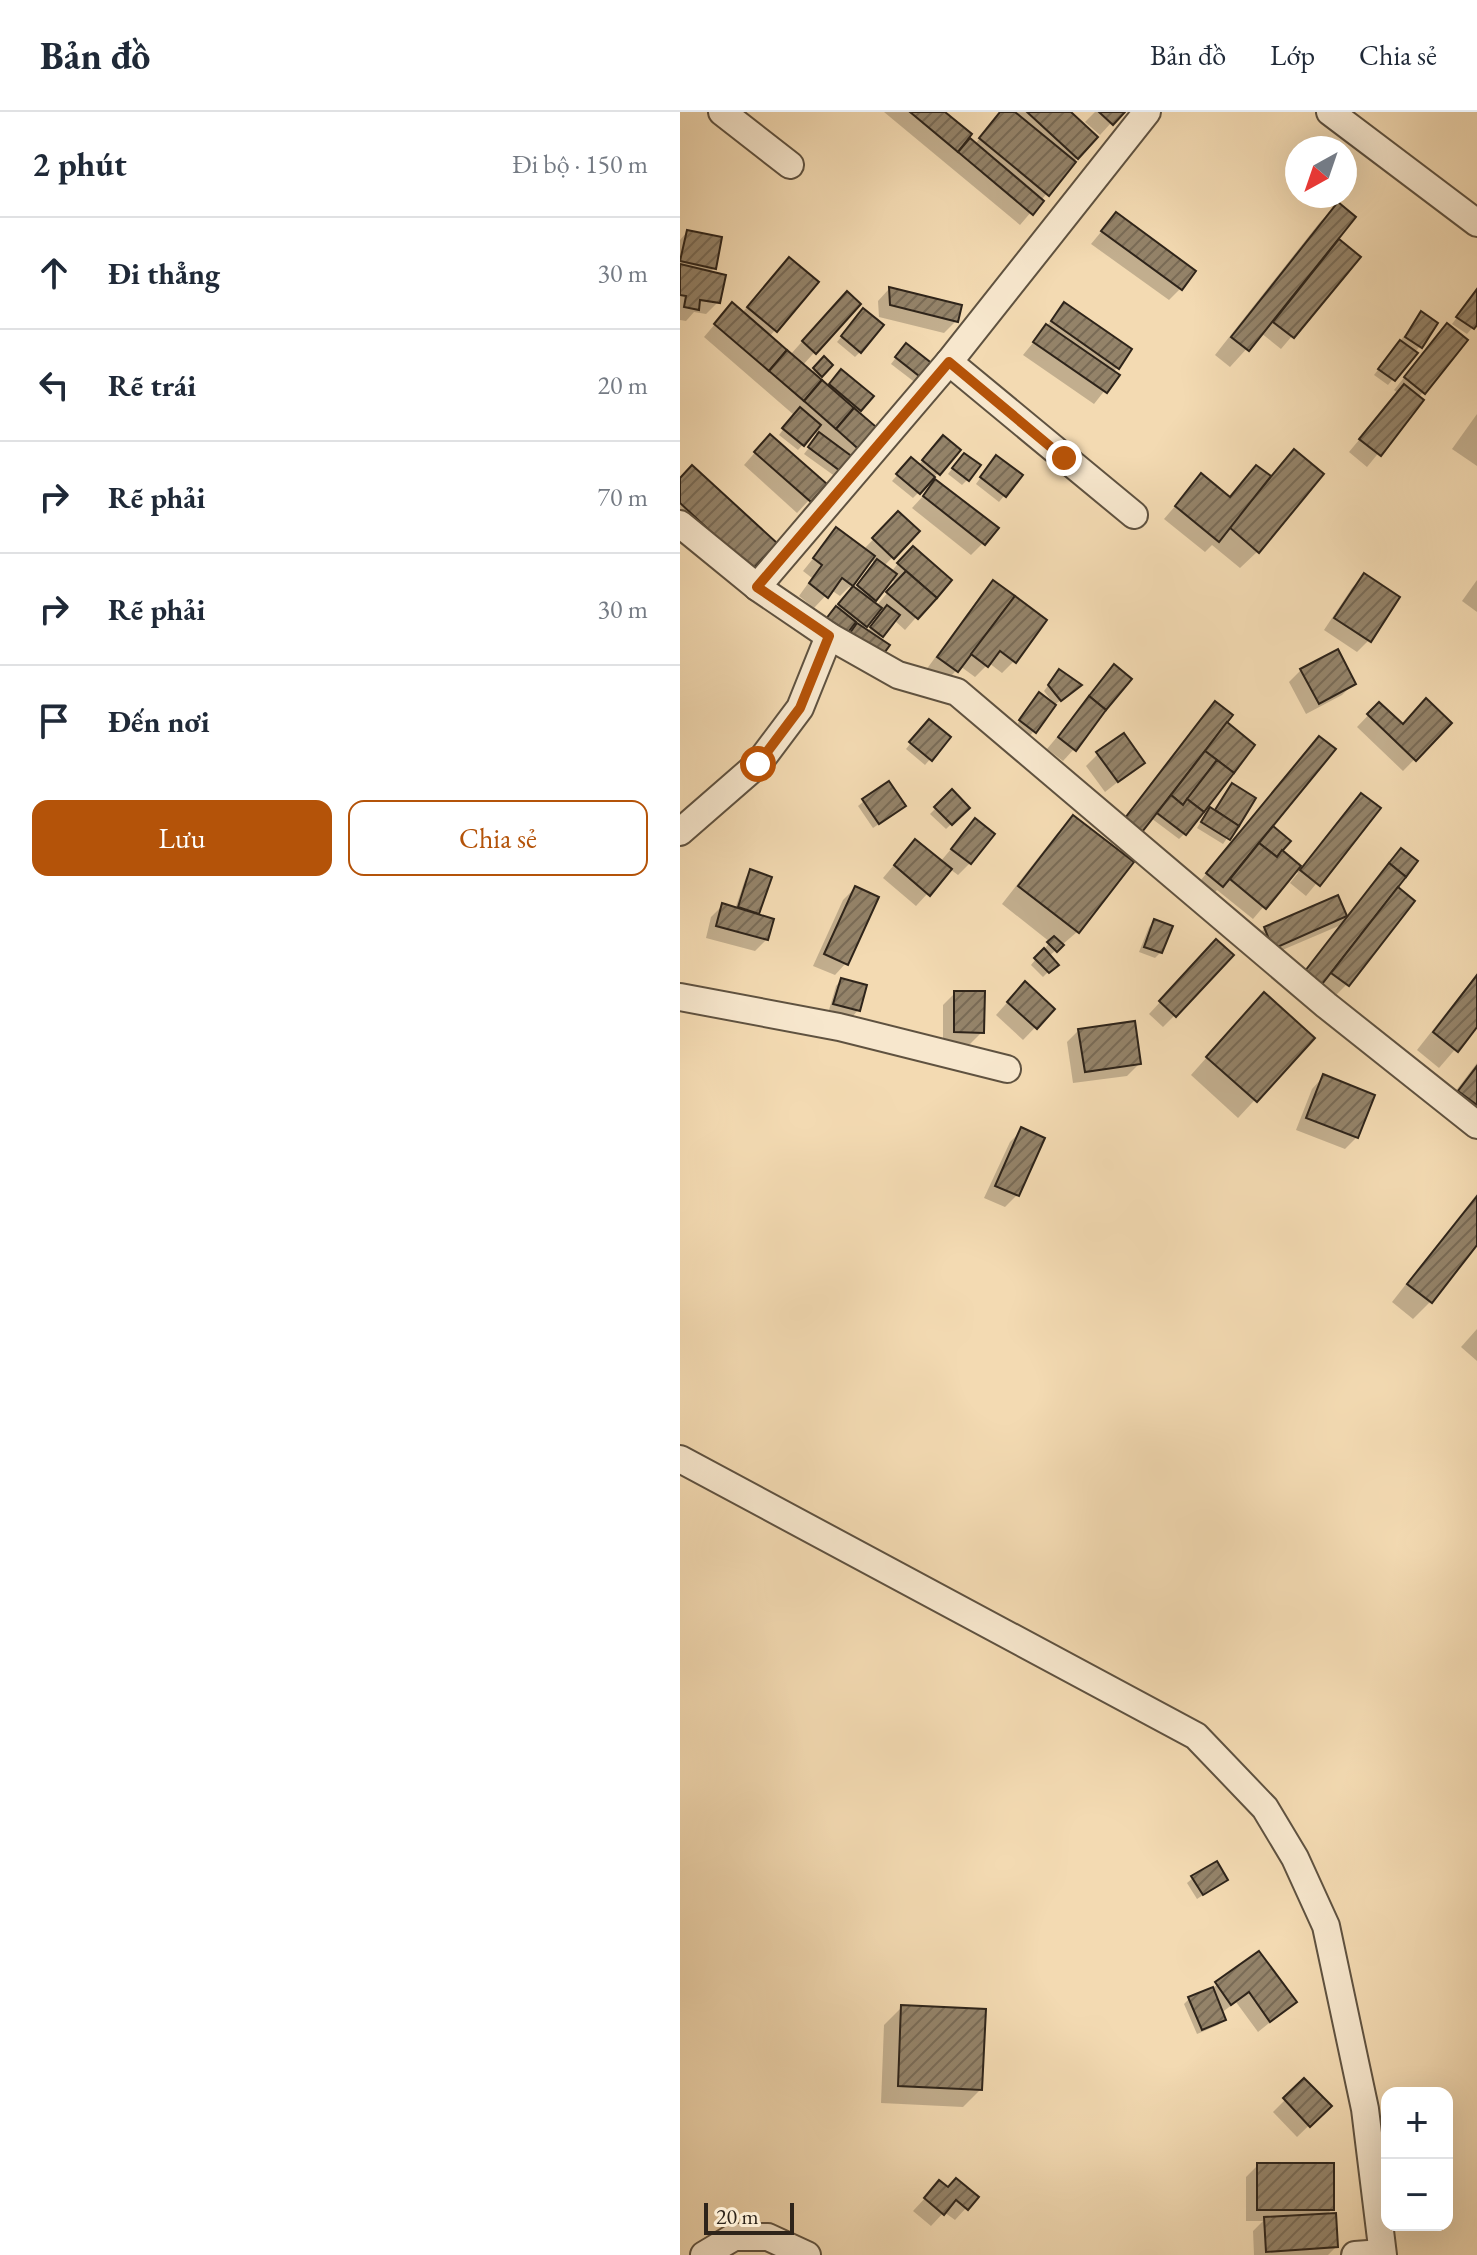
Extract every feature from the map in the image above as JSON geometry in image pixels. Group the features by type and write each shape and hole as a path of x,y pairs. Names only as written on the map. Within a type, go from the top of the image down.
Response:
{"street":[{"path":"722,112 790,165"},
{"path":"757,587 949,362 1147,112"},
{"path":"1330,112 1477,223"},
{"path":"949,362 1134,515"},
{"path":"680,524 757,587 829,636 898,675 957,692 1326,1005 1477,1125"},
{"path":"680,832 758,764 800,708 829,636"},
{"path":"680,997 839,1027 1007,1069"},
{"path":"680,1459 1196,1736 1265,1808 1295,1858 1326,1926 1365,2109 1383,2254 1355,2255"},
{"path":"704,2255 734,2237 768,2237 807,2255"}],"building":[{"path":"910,112 945,112 972,134 958,152"},
{"path":"1000,112 1015,112 1076,162 1049,196 979,138"},
{"path":"1027,112 1071,112 1098,137 1078,159"},
{"path":"1099,112 1125,112 1113,125"},
{"path":"970,138 1044,201 1033,215 958,152"},
{"path":"1333,208 1345,208 1356,217 1249,351 1231,337"},
{"path":"1116,212 1196,271 1182,290 1101,231"},
{"path":"687,230 722,237 716,269 680,261"},
{"path":"1339,239 1361,257 1294,338 1273,322"},
{"path":"789,257 819,282 777,332 747,307"},
{"path":"680,264 726,275 720,303 700,300 699,310 684,307 686,296 680,295"},
{"path":"889,287 962,305 958,322 890,305"},
{"path":"1477,289 1477,325 1474,329 1456,317"},
{"path":"847,291 861,304 816,354 802,341"},
{"path":"732,302 787,350 769,371 714,324"},
{"path":"1064,302 1132,349 1119,369 1051,321"},
{"path":"863,308 884,325 861,353 841,336"},
{"path":"1421,311 1438,323 1422,348 1405,337"},
{"path":"1447,323 1468,340 1425,394 1404,377"},
{"path":"1046,324 1120,375 1107,393 1033,342"},
{"path":"1400,340 1418,353 1395,381 1378,369"},
{"path":"906,343 939,369 928,383 895,357"},
{"path":"787,350 822,380 804,401 769,371"},
{"path":"824,356 833,365 822,377 813,368"},
{"path":"841,369 874,396 861,411 829,384"},
{"path":"822,380 854,408 836,429 804,401"},
{"path":"1404,384 1424,400 1381,456 1359,439"},
{"path":"800,407 821,425 804,446 782,428"},
{"path":"854,408 882,432 864,454 836,429"},
{"path":"819,432 854,458 843,473 808,447"},
{"path":"770,434 827,484 811,502 754,452"},
{"path":"943,435 961,450 940,475 922,460"},
{"path":"1294,449 1324,474 1259,553 1229,527"},
{"path":"964,453 981,465 969,481 952,468"},
{"path":"996,455 1023,475 1006,497 980,477"},
{"path":"911,457 935,477 920,494 896,474"},
{"path":"692,465 777,543 752,570 680,503 680,478"},
{"path":"1256,465 1271,476 1219,542 1175,506 1201,473 1230,497"},
{"path":"935,479 999,528 985,545 923,496"},
{"path":"898,511 920,531 894,559 872,538"},
{"path":"836,527 875,556 853,586 842,578 828,598 809,583 822,565 813,558"},
{"path":"913,546 952,580 937,598 897,563"},
{"path":"877,559 897,574 876,601 857,585"},
{"path":"906,571 937,598 918,619 886,592"},
{"path":"1364,573 1400,597 1371,642 1334,618"},
{"path":"993,580 1015,596 958,672 937,657"},
{"path":"853,586 882,608 867,627 838,604"},
{"path":"1015,596 1047,620 1016,663 1000,651 988,667 971,654"},
{"path":"887,605 900,615 883,637 870,627"},
{"path":"836,606 856,622 842,640 822,624"},
{"path":"857,623 890,645 877,663 845,640"},
{"path":"1338,649 1356,684 1319,704 1300,669"},
{"path":"1114,664 1132,679 1106,710 1089,696"},
{"path":"1059,669 1082,685 1061,701 1048,685"},
{"path":"1039,692 1056,705 1036,733 1019,720"},
{"path":"1089,696 1106,710 1076,751 1058,737"},
{"path":"1426,698 1452,723 1416,761 1367,714 1379,702 1403,724"},
{"path":"1215,701 1233,715 1142,832 1125,818"},
{"path":"929,719 951,737 932,761 909,742"},
{"path":"1227,722 1255,745 1234,773 1205,751"},
{"path":"1124,733 1145,763 1118,782 1096,752"},
{"path":"1319,736 1336,749 1223,887 1206,873"},
{"path":"1205,751 1217,760 1183,805 1171,795"},
{"path":"1217,760 1234,773 1204,812 1187,799"},
{"path":"889,781 906,806 879,824 862,799"},
{"path":"1232,783 1256,798 1239,826 1215,810"},
{"path":"952,789 970,808 952,825 934,807"},
{"path":"1361,793 1381,808 1320,886 1300,870"},
{"path":"1171,795 1183,805 1187,799 1204,812 1186,835 1157,813"},
{"path":"1210,807 1239,826 1230,840 1201,822"},
{"path":"1073,815 1134,862 1079,933 1018,886"},
{"path":"975,818 995,834 971,864 951,849"},
{"path":"1273,826 1291,841 1277,857 1259,843"},
{"path":"915,839 952,869 930,896 894,865"},
{"path":"1259,843 1277,857 1282,850 1301,866 1266,909 1230,879"},
{"path":"1401,848 1418,861 1406,877 1389,863"},
{"path":"1389,863 1406,877 1322,984 1305,971"},
{"path":"750,869 772,877 759,914 738,907"},
{"path":"855,886 879,897 848,965 824,954"},
{"path":"1398,887 1415,901 1349,986 1331,973"},
{"path":"1338,895 1347,916 1273,949 1264,927"},
{"path":"722,903 774,919 768,940 716,926"},
{"path":"1154,919 1173,926 1162,953 1144,947"},
{"path":"1054,936 1064,945 1057,952 1047,942"},
{"path":"1216,939 1234,955 1176,1017 1159,1001"},
{"path":"1044,948 1059,965 1049,973 1034,958"},
{"path":"1477,975 1477,1027 1458,1052 1433,1032"},
{"path":"841,978 867,985 860,1011 833,1004"},
{"path":"1025,981 1055,1009 1037,1029 1007,1002"},
{"path":"954,991 985,991 984,1033 954,1032"},
{"path":"1264,992 1315,1038 1257,1102 1206,1057"},
{"path":"1135,1021 1141,1064 1085,1072 1078,1029"},
{"path":"1477,1066 1477,1105 1458,1091"},
{"path":"1323,1074 1375,1095 1358,1138 1306,1118"},
{"path":"1021,1127 1045,1138 1019,1196 995,1186"},
{"path":"1477,1196 1477,1245 1432,1303 1407,1284"},
{"path":"1217,1861 1228,1880 1203,1895 1191,1876"},
{"path":"1259,1951 1297,2002 1270,2022 1249,1992 1231,2005 1215,1982"},
{"path":"1213,1987 1226,2020 1202,2030 1188,1997"},
{"path":"901,2005 986,2009 982,2090 898,2086"},
{"path":"1304,2078 1332,2106 1310,2127 1283,2098"},
{"path":"1257,2163 1334,2163 1334,2210 1257,2210"},
{"path":"956,2178 979,2197 968,2210 956,2200 944,2215 924,2198 939,2180 948,2187"},
{"path":"1336,2213 1338,2247 1266,2252 1264,2217"}],"route":[{"path":"758,764 800,708 829,636 757,587 949,362 1064,458"}]}
